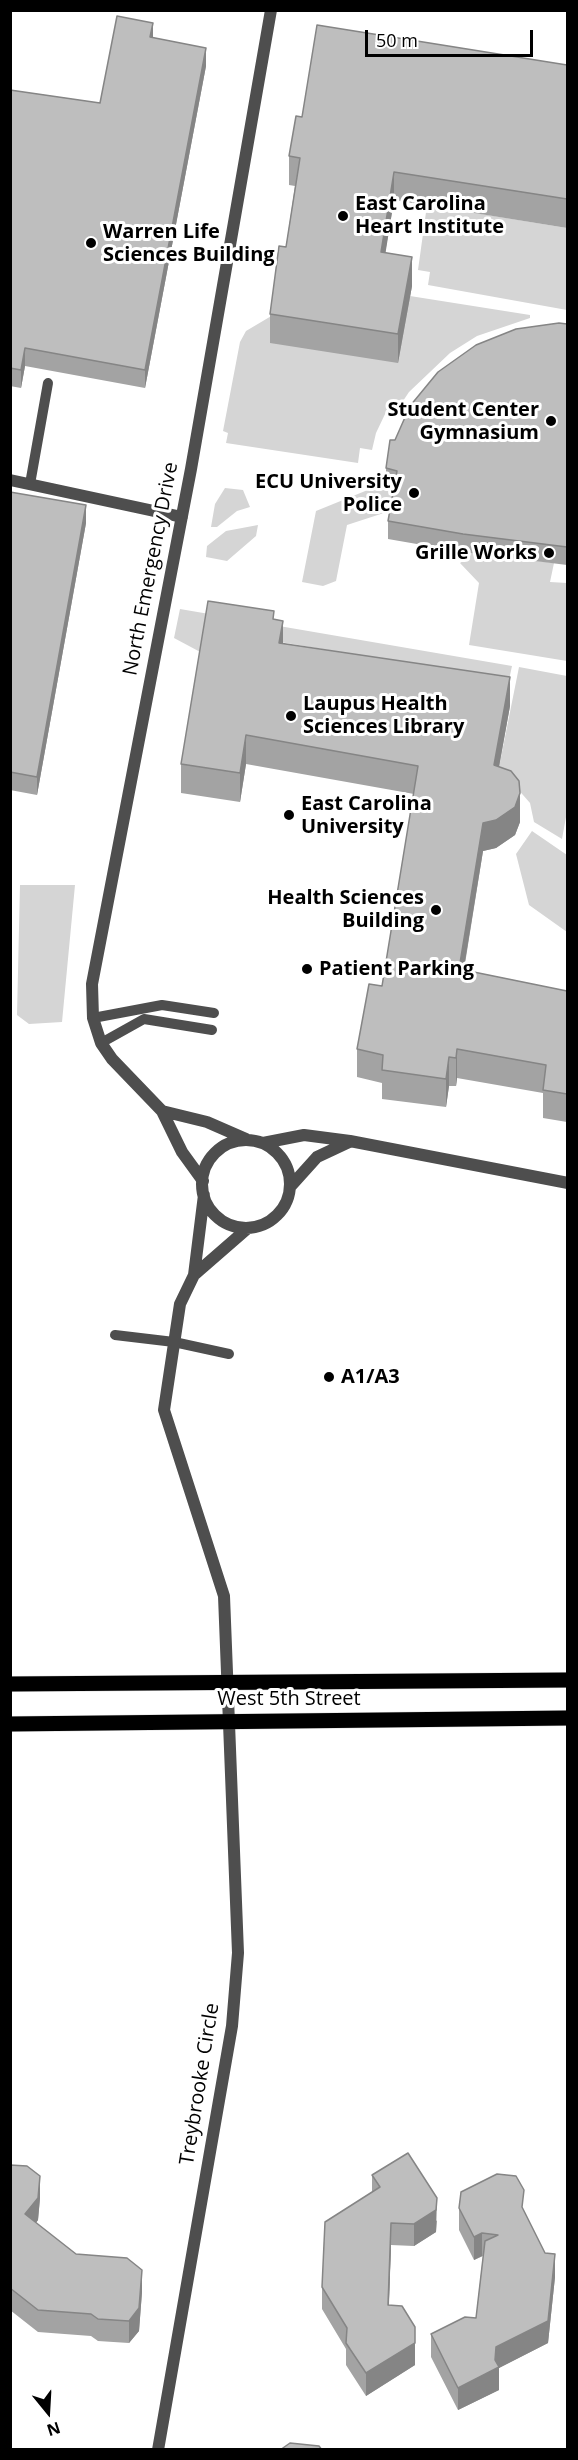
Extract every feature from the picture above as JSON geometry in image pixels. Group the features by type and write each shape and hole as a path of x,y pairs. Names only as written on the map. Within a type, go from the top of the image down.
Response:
{"main road":[{"name":"West 5th Street","path":"10,1684 567,1680"},
{"name":"West 5th Street","path":"10,1724 567,1718"}],"street":[{"name":"North Emergency Drive","path":"203,1181 182,1152 162,1111 111,1059 101,1043 93,1018 92,984 182,517 271,10"},
{"path":"10,480 182,517"},
{"path":"162,1111 207,1122 249,1140 263,1143 304,1136 350,1141 567,1183"},
{"path":"230,1720 224,1596 164,1410 180,1304 194,1275 206,1168 213,1156 230,1144 249,1140"},
{"path":"204,1196 210,1209 220,1220 234,1226 248,1228 261,1226 281,1211 290,1187 316,1157 350,1141"},
{"path":"263,1143 284,1160 289,1173 290,1187"},
{"path":"194,1275 248,1228"},
{"name":"Treybrooke Circle","path":"158,2450 232,2026 238,1953 230,1720"}],"lane":[{"path":"30,484 48,383"},
{"path":"93,1018 162,1005 214,1013"},
{"path":"101,1043 144,1019 212,1030"},
{"path":"115,1335 174,1342 230,1354"}],"shaded area":[{"path":"427,205 567,228 567,310 428,285 430,272 418,270"},
{"path":"410,296 530,315 530,318 477,336 450,353 409,392 393,416 386,412 376,433 372,450 360,448 358,463 226,443 228,433 223,431 240,342 246,331 273,315 398,362"},
{"path":"380,485 397,489 393,510 347,525 336,581 323,586 302,582 316,511"},
{"path":"225,488 243,490 250,507 237,511 217,527 211,527 215,504"},
{"path":"258,525 256,536 227,561 206,557 207,546 226,531"},
{"path":"470,552 554,563 550,582 567,583 567,661 469,645 479,583 460,563 469,557"},
{"path":"180,609 512,666 509,680 274,641 204,654 174,638"},
{"path":"519,667 567,676 568,806 562,839 534,822 530,803 516,787 496,782"},
{"path":"532,831 567,855 567,932 529,905 516,854"},
{"path":"20,885 75,885 62,1022 29,1024 17,1015"}],"building":[{"name":"Warren Life Sciences Building","path":"117,16 153,23 150,37 206,48 145,370 25,348 21,370 10,368 10,90 100,103"},
{"name":"East Carolina Heart Institute","path":"317,25 567,65 567,199 394,172 381,252 412,257 398,334 270,314 279,246 286,247 300,158 289,156 296,116 302,117"},
{"path":"567,324 567,547 463,534 388,521 397,471 386,468 390,440 395,440 410,406 438,372 476,345 516,329"},
{"path":"10,492 86,505 37,777 10,772"},
{"name":"Health Sciences Building","path":"208,601 274,611 273,619 283,621 279,643 510,677 494,765 511,771 519,781 520,793 515,807 496,820 483,823 459,969 567,991 567,1094 543,1090 546,1065 457,1049 456,1058 449,1057 446,1079 382,1070 383,1055 357,1049 369,984 382,986 418,766 246,735 240,773 181,764"},
{"path":"408,2153 437,2198 436,2210 414,2224 391,2223 388,2305 402,2306 415,2327 415,2343 366,2373 346,2343 347,2328 322,2287 325,2222 380,2187 372,2175"},
{"path":"10,2165 27,2166 40,2176 38,2198 25,2214 76,2254 127,2258 142,2270 139,2308 129,2321 98,2319 91,2314 38,2310 10,2288"},
{"path":"497,2174 516,2176 524,2190 522,2207 545,2253 555,2254 548,2321 496,2347 495,2360 499,2367 458,2388 431,2334 465,2317 476,2318 485,2241 498,2235 482,2233 474,2237 459,2208 461,2192"},
{"path":"290,2443 319,2446 322,2450 280,2450"}],"place":[{"name":"East Carolina Heart Institute","path":"343,216"},
{"name":"Warren Life Sciences Building","path":"91,243"},
{"name":"Student Center Gymnasium","path":"551,421"},
{"name":"ECU University Police","path":"414,493"},
{"name":"Grille Works","path":"549,553"},
{"name":"Laupus Health Sciences Library","path":"291,716"},
{"name":"East Carolina University","path":"289,815"},
{"name":"Health Sciences Building","path":"436,910"},
{"name":"Patient Parking","path":"307,969"},
{"name":"A1/A3","path":"329,1377"}]}
